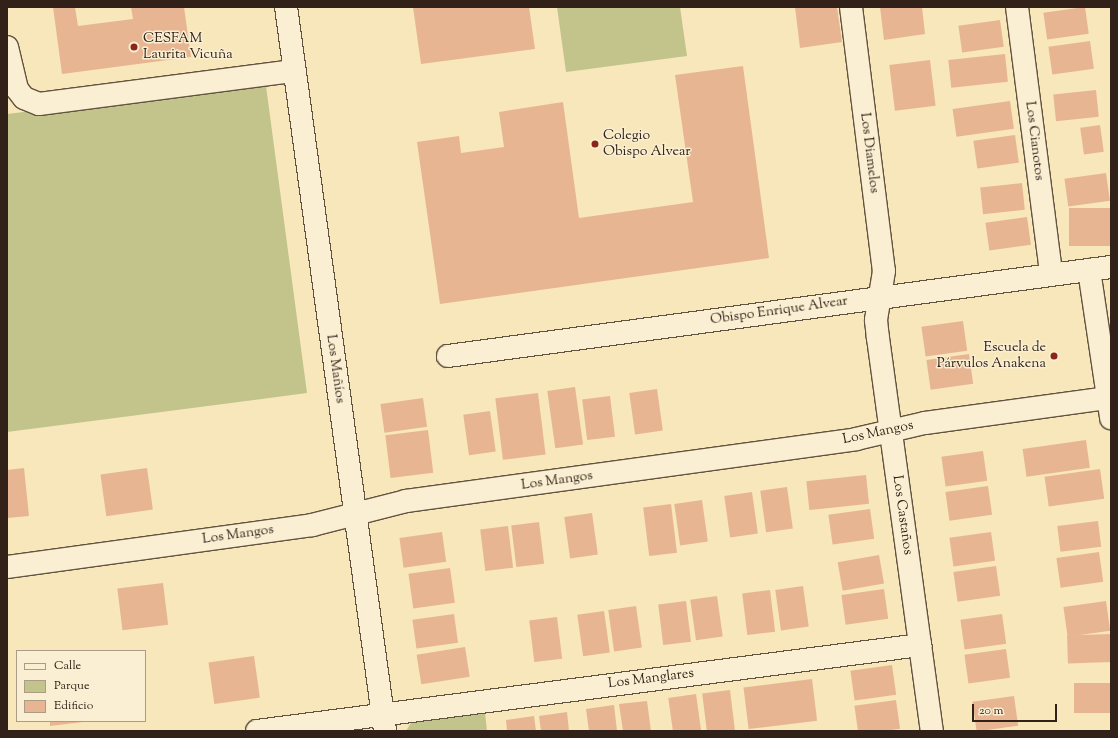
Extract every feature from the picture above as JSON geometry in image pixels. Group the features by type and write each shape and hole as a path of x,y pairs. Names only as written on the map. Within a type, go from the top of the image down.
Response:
{"street":[{"name":"Los Mañíos","path":"286,7 384,722"},
{"name":"Los Diamelos","path":"851,7 884,271 880,298"},
{"name":"Los Cianotos","path":"1017,7 1051,274"},
{"path":"7,47 17,89 24,98 39,104 294,71"},
{"name":"Obispo Enrique Alvear","path":"448,356 1111,267"},
{"path":"1089,270 1110,408"},
{"name":"Los Castaños","path":"880,298 876,320 932,731"},
{"name":"Los Mangos","path":"7,567 312,525 406,502 856,439 925,424 1110,408"},
{"name":"Los Manglares","path":"257,731 384,722 920,645"}],"green space":[{"path":"557,7 680,7 687,56 566,72"},
{"path":"256,84 256,87 266,86 307,393 7,432 7,114"},
{"path":"485,713 487,731 406,731 412,721"}],"building":[{"path":"53,7 75,7 78,26 133,19 131,7 184,7 191,57 62,74"},
{"path":"413,7 529,7 535,49 421,64"},
{"path":"795,7 837,7 842,42 800,48"},
{"path":"880,7 922,7 925,34 884,40"},
{"path":"1085,7 1089,34 1047,40 1043,13"},
{"path":"1000,20 1004,47 962,53 958,26"},
{"path":"1090,41 1094,69 1052,75 1048,47"},
{"path":"1005,54 1008,82 951,88 948,60"},
{"path":"930,60 936,106 895,111 889,65"},
{"name":"Colegio Obispo Alvear","path":"743,66 769,258 440,304 417,142 459,136 461,153 504,147 499,112 563,102 579,218 693,202 675,75"},
{"path":"1096,90 1099,117 1056,121 1053,94"},
{"path":"1010,101 1014,129 956,137 953,109"},
{"path":"1100,125 1104,152 1084,155 1080,128"},
{"path":"1015,135 1019,163 977,169 973,141"},
{"path":"1106,173 1110,201 1068,207 1064,179"},
{"path":"1022,183 1025,210 983,214 980,187"},
{"path":"1069,208 1111,208 1111,246 1069,246"},
{"path":"1027,217 1031,245 989,251 985,223"},
{"path":"963,321 967,351 926,357 921,327"},
{"path":"969,354 973,384 931,390 926,360"},
{"path":"575,387 583,444 555,448 547,391"},
{"path":"657,389 663,431 635,434 629,393"},
{"path":"538,393 546,455 503,460 495,398"},
{"path":"610,396 615,437 587,440 582,399"},
{"path":"423,398 427,427 384,433 380,404"},
{"path":"490,411 496,452 469,455 463,415"},
{"path":"428,430 433,473 391,478 385,435"},
{"path":"1086,440 1090,468 1027,477 1023,449"},
{"path":"983,451 987,481 946,487 941,457"},
{"path":"24,468 29,516 7,518 7,470"},
{"path":"147,468 153,510 106,516 100,475"},
{"path":"1100,469 1104,499 1049,507 1045,477"},
{"path":"866,475 869,504 809,510 806,481"},
{"path":"988,486 992,515 949,521 945,492"},
{"path":"787,487 793,529 766,532 760,491"},
{"path":"752,492 758,534 730,537 724,496"},
{"path":"702,500 708,542 680,545 674,504"},
{"path":"671,504 677,553 649,556 643,507"},
{"path":"870,509 874,539 833,545 828,515"},
{"path":"592,513 598,555 570,558 564,517"},
{"path":"1098,521 1101,547 1060,552 1057,526"},
{"path":"539,522 544,564 516,567 511,525"},
{"path":"508,526 513,568 485,571 480,529"},
{"path":"442,532 446,562 404,568 399,538"},
{"path":"991,532 995,561 953,567 949,538"},
{"path":"1099,552 1103,582 1061,588 1056,558"},
{"path":"879,555 884,584 843,591 838,562"},
{"path":"996,566 1000,596 958,602 953,572"},
{"path":"450,568 455,603 413,609 408,574"},
{"path":"163,583 168,625 122,630 117,589"},
{"path":"803,586 809,627 781,630 775,590"},
{"path":"884,589 888,619 846,625 841,595"},
{"path":"770,590 775,632 747,635 742,593"},
{"path":"717,596 723,637 696,640 690,600"},
{"path":"686,601 691,642 663,645 658,604"},
{"path":"1106,601 1110,631 1068,637 1063,607"},
{"path":"636,606 642,648 614,651 608,610"},
{"path":"604,611 610,653 583,656 577,615"},
{"path":"454,614 458,643 416,649 412,620"},
{"path":"1002,614 1006,644 965,650 960,620"},
{"path":"557,617 562,659 534,662 529,620"},
{"path":"1110,634 1111,662 1068,663 1067,636"},
{"path":"465,647 470,677 421,684 417,655"},
{"path":"1006,649 1010,678 968,684 964,655"},
{"path":"254,656 260,698 214,704 208,662"},
{"path":"892,665 896,695 855,701 850,671"},
{"path":"812,679 817,721 749,729 744,687"},
{"path":"1074,683 1111,683 1111,713 1074,713"},
{"path":"730,690 735,731 707,731 702,693"},
{"path":"696,694 701,731 673,731 668,698"},
{"path":"1014,696 1018,726 977,731 972,702"},
{"path":"896,700 900,729 884,731 858,731 854,706"},
{"path":"647,701 651,731 623,731 619,704"},
{"path":"614,705 617,731 589,731 586,709"},
{"path":"567,712 569,731 541,731 539,716"},
{"path":"534,716 536,731 507,731 506,720"},
{"path":"50,722 83,722 50,726"}],"place":[{"name":"CESFAM Laurita Vicuña","path":"134,47"},
{"name":"Colegio Obispo Alvear","path":"595,144"},
{"name":"Escuela de Párvulos Anakena","path":"1054,356"}]}
